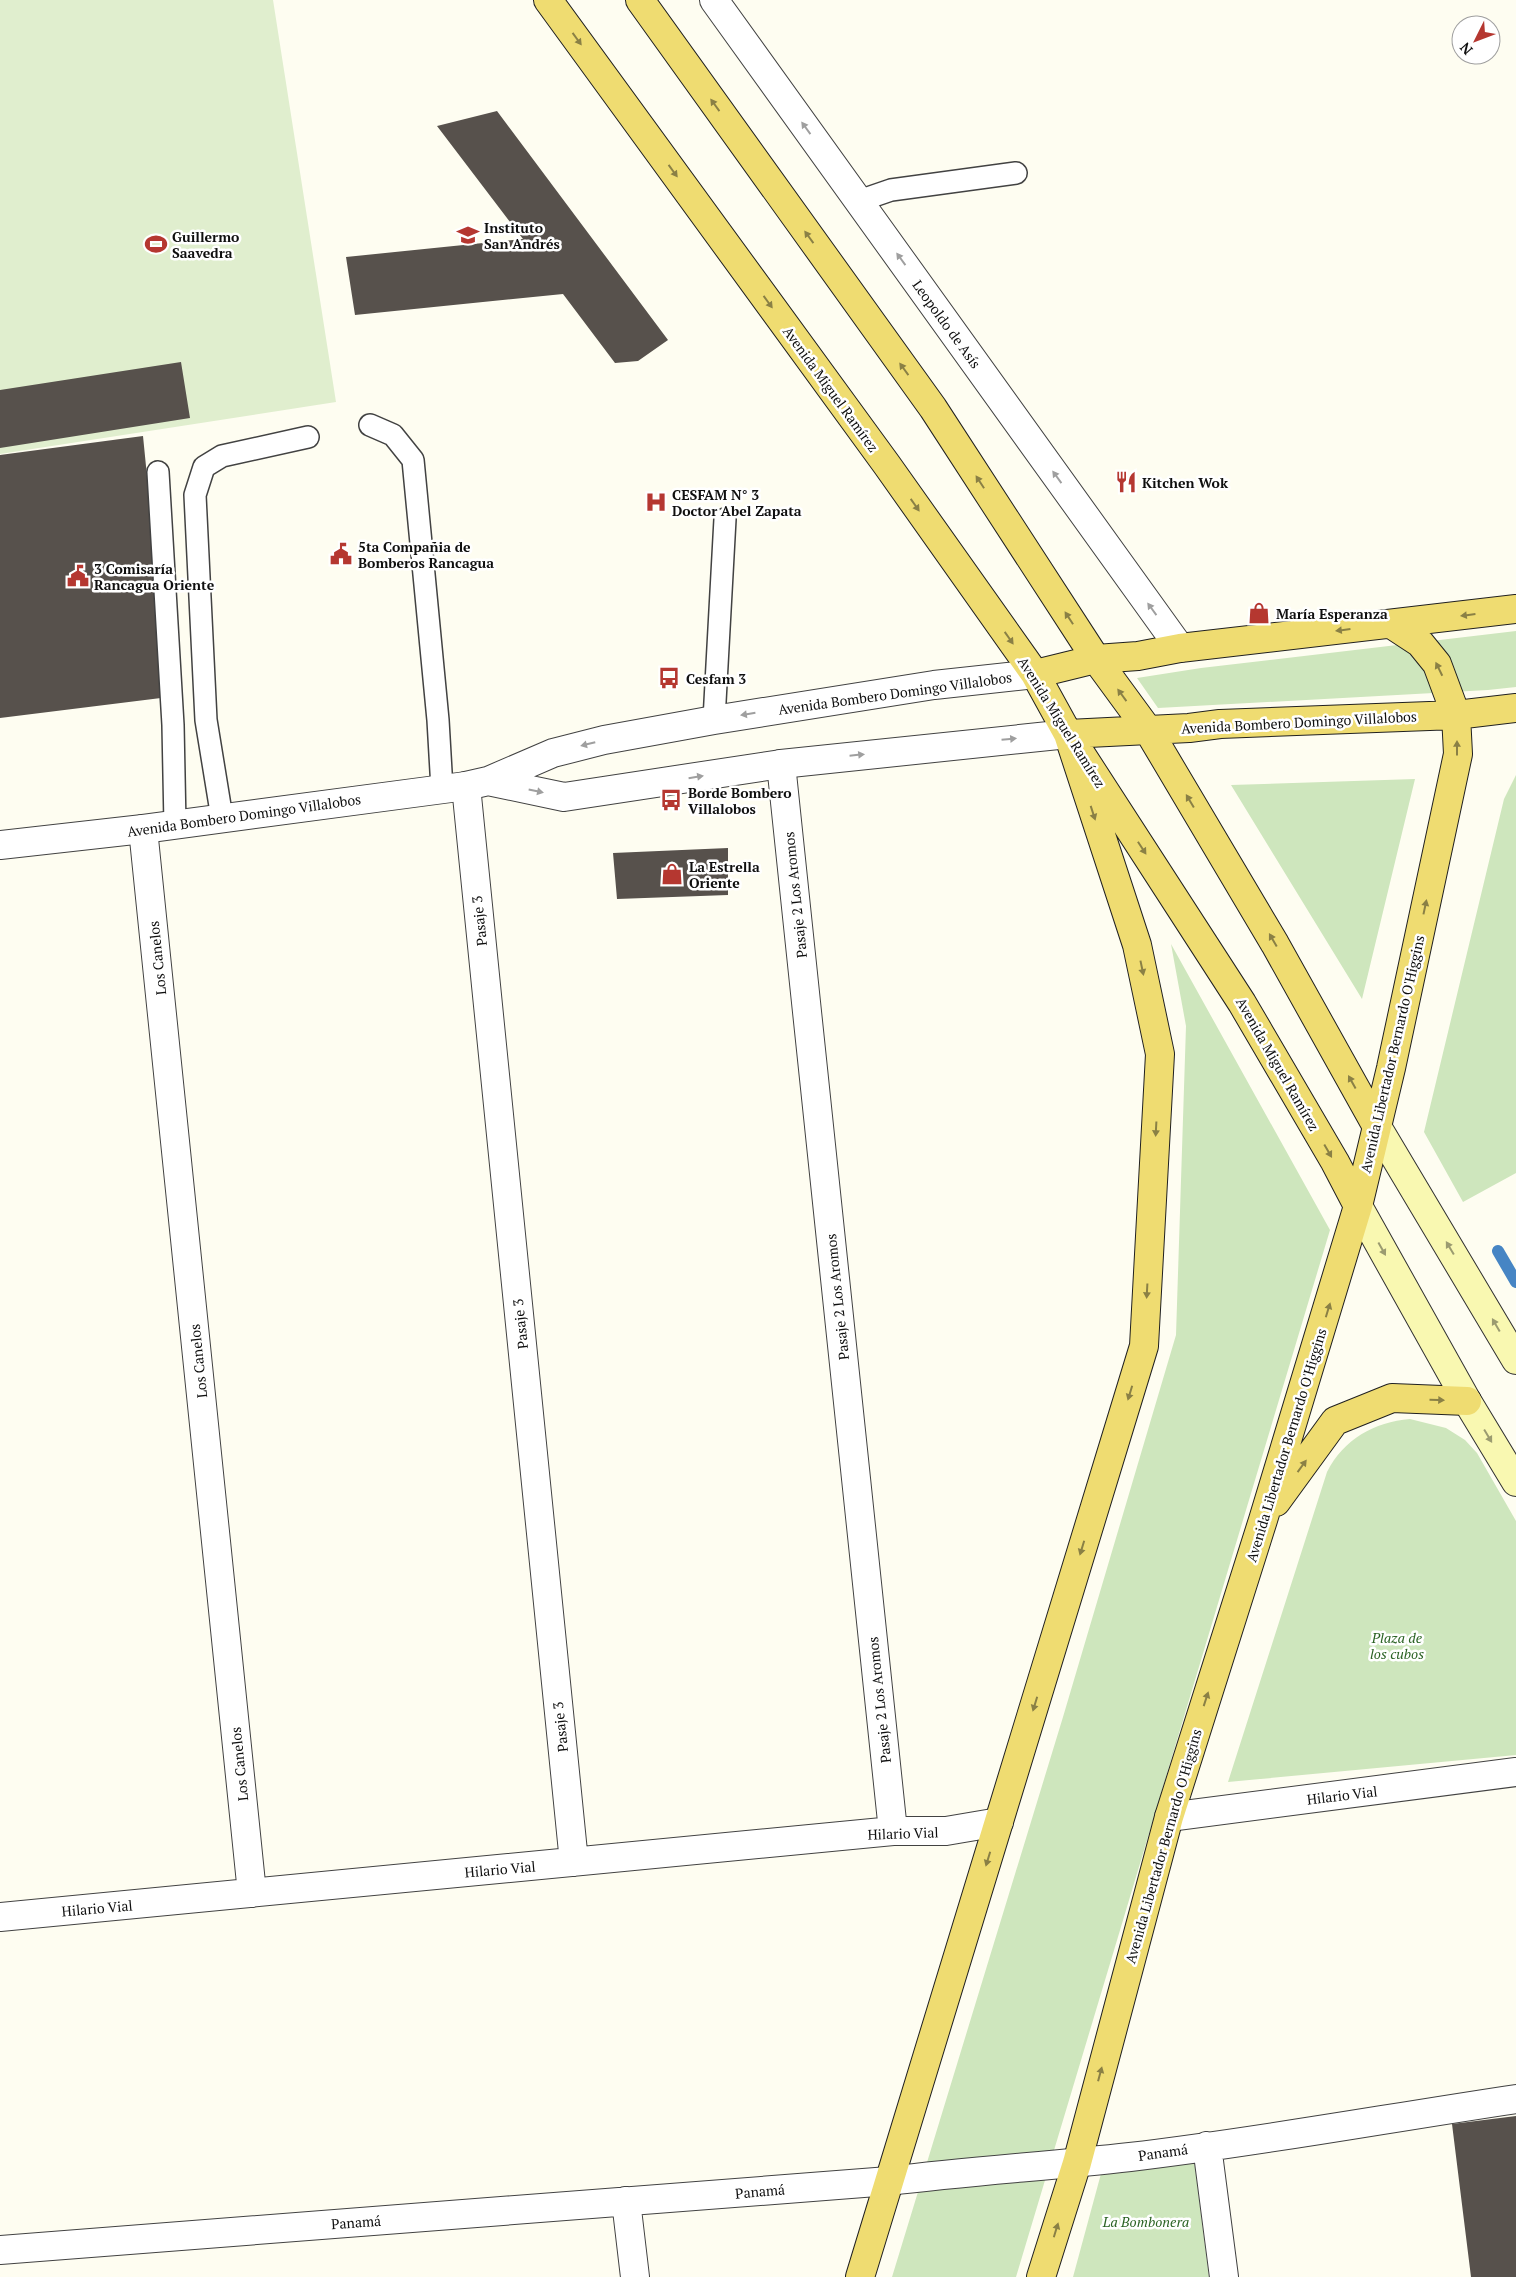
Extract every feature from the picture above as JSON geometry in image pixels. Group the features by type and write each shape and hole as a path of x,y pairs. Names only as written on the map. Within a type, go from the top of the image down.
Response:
{"main road":[{"name":"Avenida Miguel Ramírez","path":"548,0 875,449 1035,674 1068,734 1242,1003 1335,1162 1467,1401 1516,1482"},
{"path":"640,0 932,408 1096,659 1148,730 1275,944 1376,1125 1516,1360"},
{"name":"Avenida Bombero Domingo Villalobos","path":"1035,674 1096,659 1138,656 1180,648 1516,609"},
{"name":"Avenida Libertador Bernardo O'Higgins","path":"1041,2277 1077,2163 1168,1817 1263,1520 1358,1206 1391,1068 1458,754 1456,715 1436,664 1420,643 1391,624"},
{"name":"Avenida Bombero Domingo Villalobos","path":"1068,734 1220,724 1456,715 1516,708"},
{"path":"860,2277 1144,1346 1160,1054 1137,945 1068,734"},
{"path":"1263,1520 1335,1421 1392,1398 1467,1401"}],"street":[{"name":"Leopoldo de Asís","path":"714,0 1180,648"},
{"name":"Avenida Bombero Domingo Villalobos","path":"0,845 143,829 465,785 553,753 604,740 714,720 934,685 1035,674"},
{"name":"Avenida Bombero Domingo Villalobos","path":"465,785 564,797 781,764 1068,734"},
{"name":"Pasaje 2 Los Aromos","path":"781,764 893,1831"},
{"name":"Pasaje 3","path":"465,785 574,1862"},
{"name":"Los Canelos","path":"143,829 252,1893"},
{"name":"Hilario Vial","path":"1168,1817 1516,1772"},
{"name":"Hilario Vial","path":"0,1917 893,1831 946,1831 999,1822"},
{"name":"Panamá","path":"0,2250 889,2180 971,2171 1077,2163 1207,2146 1516,2098"},
{"path":"1207,2146 1224,2277"},
{"path":"626,2201 635,2277"}],"lane":[{"path":"859,201 891,190 1016,173"},
{"path":"370,425 393,435 413,460 438,720 465,785"},
{"path":"222,818 206,720 196,495 204,467 222,456 308,437"},
{"path":"158,472 173,725 175,824"},
{"path":"714,720 725,519"}],"green space":[{"name":"Guillermo Saavedra","path":"0,0 273,0 336,402 0,454"},
{"path":"1516,631 1516,687 1158,708 1137,678 1201,668"},
{"path":"1516,775 1516,1173 1463,1202 1424,1132 1504,799"},
{"path":"1415,779 1362,999 1231,785"},
{"path":"1171,944 1330,1230 1016,2277 892,2277 1063,1717 1176,1335 1186,1026"},
{"name":"Plaza de los cubos","path":"1410,1419 1446,1428 1465,1440 1477,1453 1516,1521 1516,1755 1228,1782 1327,1472 1342,1450 1361,1434 1384,1424"},
{"name":"La Bombonera","path":"1194,2160 1209,2277 1073,2277 1102,2170"}],"building":[{"path":"497,111 668,340 638,361 615,363 563,294 355,315 346,257 523,239 437,126"},
{"path":"181,362 190,418 0,448 0,390"},
{"name":"3 Comisaría Rancagua Oriente","path":"143,436 169,697 0,718 0,455"},
{"name":"La Estrella Oriente","path":"728,848 728,895 617,899 613,853"},
{"path":"1516,2116 1516,2277 1471,2277 1452,2124"}],"waterway":[{"path":"1498,1251 1516,1282"}],"place":[{"name":"Instituto San Andrés","path":"468,235"},
{"name":"Guillermo Saavedra","path":"156,244"},
{"name":"Kitchen Wok","path":"1126,482"},
{"name":"CESFAM N° 3 Doctor Abel Zapata","path":"656,502"},
{"name":"5ta Compañia de Bomberos Rancagua","path":"341,554"},
{"name":"3 Comisaría Rancagua Oriente","path":"78,576"},
{"name":"María Esperanza","path":"1259,613"},
{"name":"Cesfam 3","path":"669,678"},
{"name":"Borde Bombero Villalobos","path":"671,800"},
{"name":"La Estrella Oriente","path":"672,874"}]}
